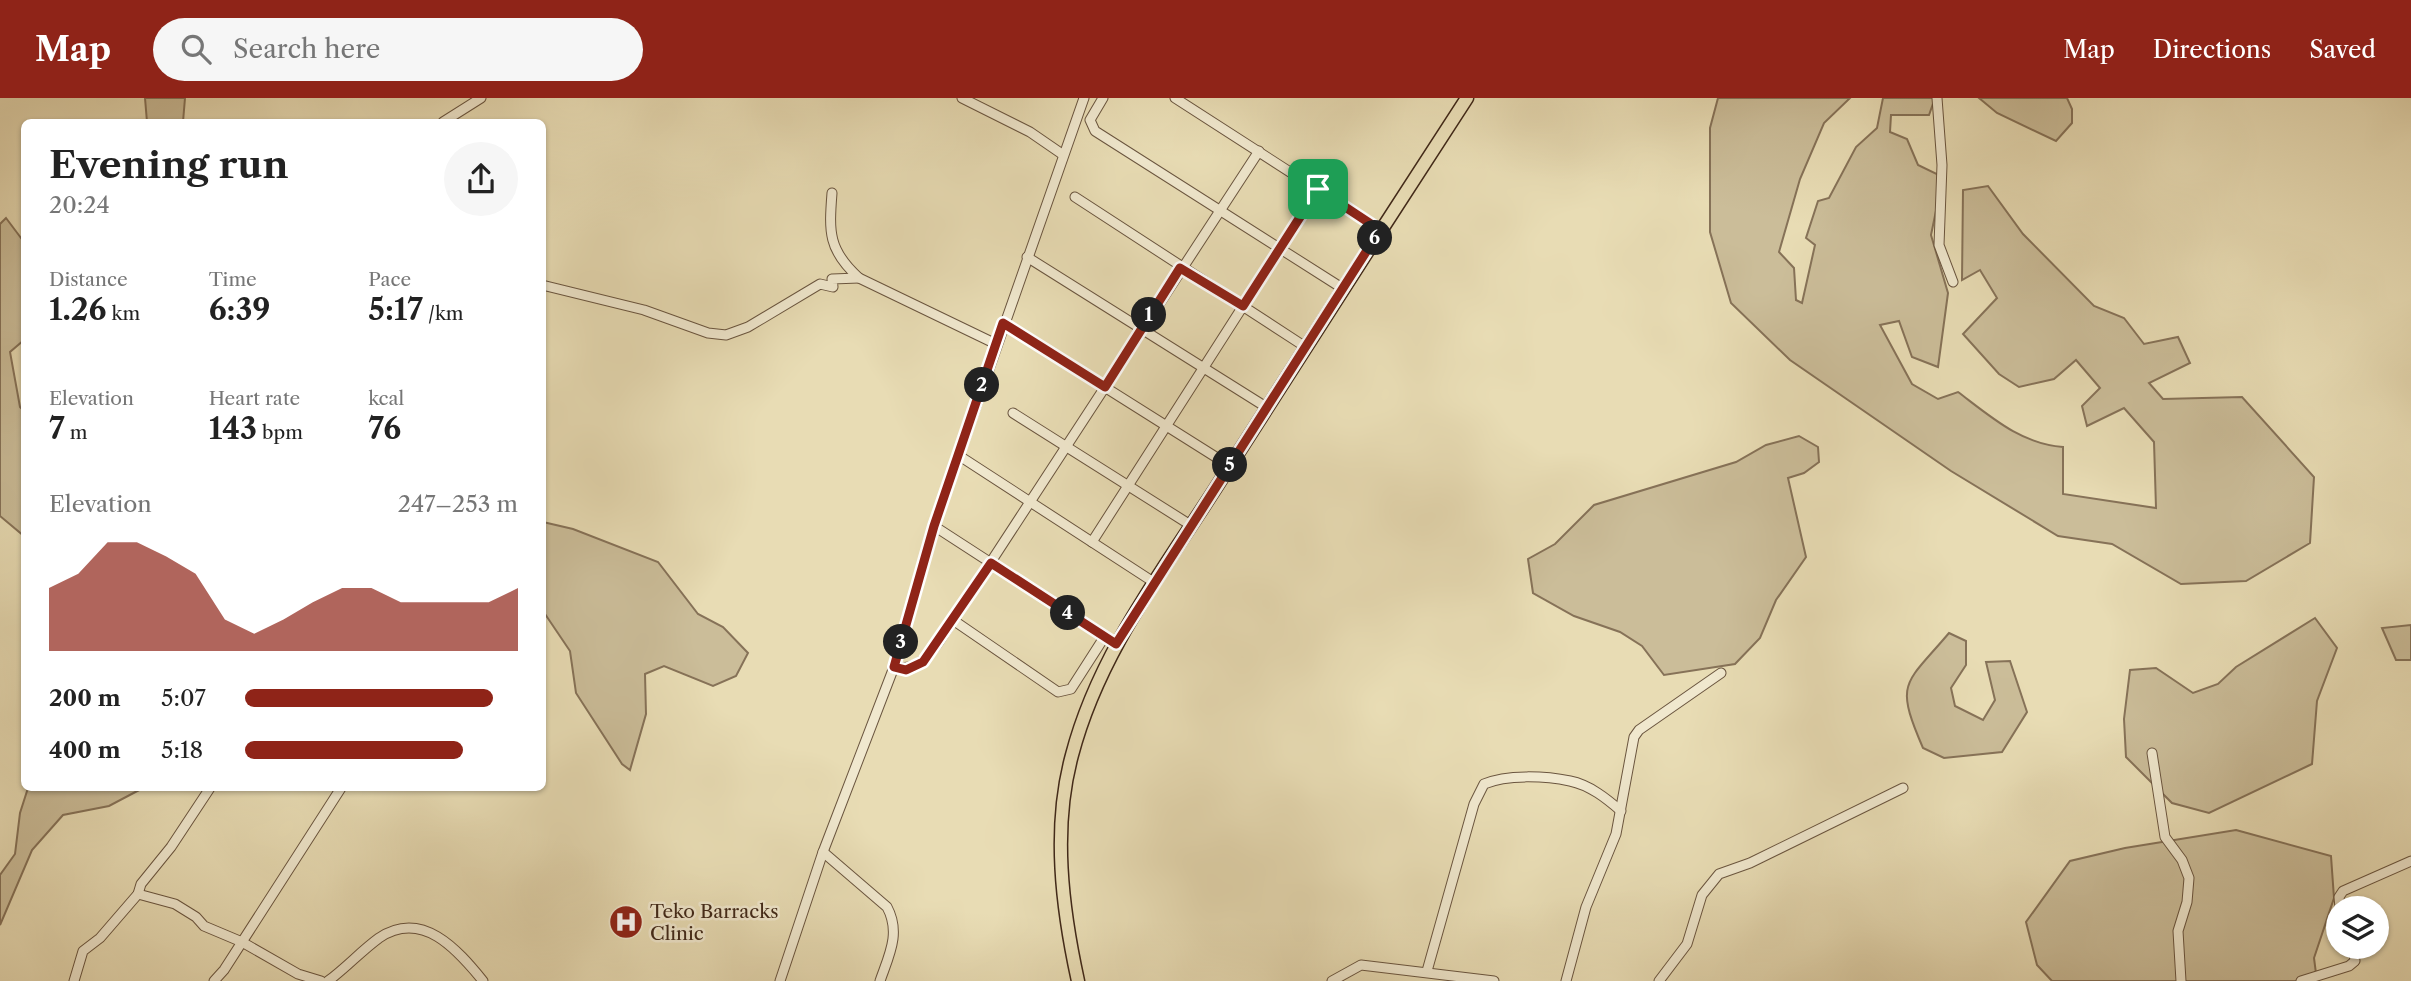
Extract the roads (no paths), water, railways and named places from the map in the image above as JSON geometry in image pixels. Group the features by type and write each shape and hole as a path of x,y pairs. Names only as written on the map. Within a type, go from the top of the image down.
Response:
{"main road":[{"path":"1078,981 1060,858 1062,817 1071,757 1085,711 1116,644 1304,346 1467,98"}],"street":[{"path":"448,119 481,98"},
{"path":"962,98 1030,132 1062,154"},
{"path":"780,981 823,852 894,667 934,526 1062,154 1084,98"},
{"path":"1103,98 1090,120 1095,131 1342,288"},
{"path":"1175,98 1380,230"},
{"path":"1937,98 1942,165 1939,245 1953,282"},
{"path":"894,667 906,670 923,662 953,620 1031,504 1180,268 1259,151"},
{"path":"1092,542 1318,189"},
{"path":"832,193 829,231 845,265 859,278 996,344"},
{"path":"1075,197 1180,268 1304,346"},
{"path":"1027,257 1266,407"},
{"path":"546,286 644,310 708,333 726,335 748,327 820,284 832,287 832,279 859,278"},
{"path":"1003,323 1230,466"},
{"path":"1013,413 1192,526"},
{"path":"958,455 1155,583"},
{"path":"934,526 1116,644"},
{"path":"953,620 1058,692 1071,690 1105,636"},
{"path":"1566,981 1586,907 1622,811 1634,737 1639,730 1721,673"},
{"path":"2152,753 2165,837 2182,860 2189,878 2187,902 2178,931 2181,981"},
{"path":"1427,971 1474,804 1484,784 1514,779 1572,781 1602,795 1622,811"},
{"path":"1659,981 1687,944 1702,895 1719,874 1750,863 1903,788"},
{"path":"74,981 83,951 100,937 138,894 141,884 171,847 208,791"},
{"path":"214,981 339,791"},
{"path":"823,852 887,907 892,918 896,934 880,981"},
{"path":"2340,896 2343,891 2411,861"},
{"path":"138,894 174,904 196,917 204,926 242,942 298,974 321,981"},
{"path":"328,981 350,966 379,938 399,930 419,927 434,934 467,962 483,981"},
{"path":"2301,981 2349,966 2355,959"},
{"path":"1332,981 1361,965 1494,981"}],"place":[{"name":"Teko Barracks Clinic","path":"626,922"}]}
